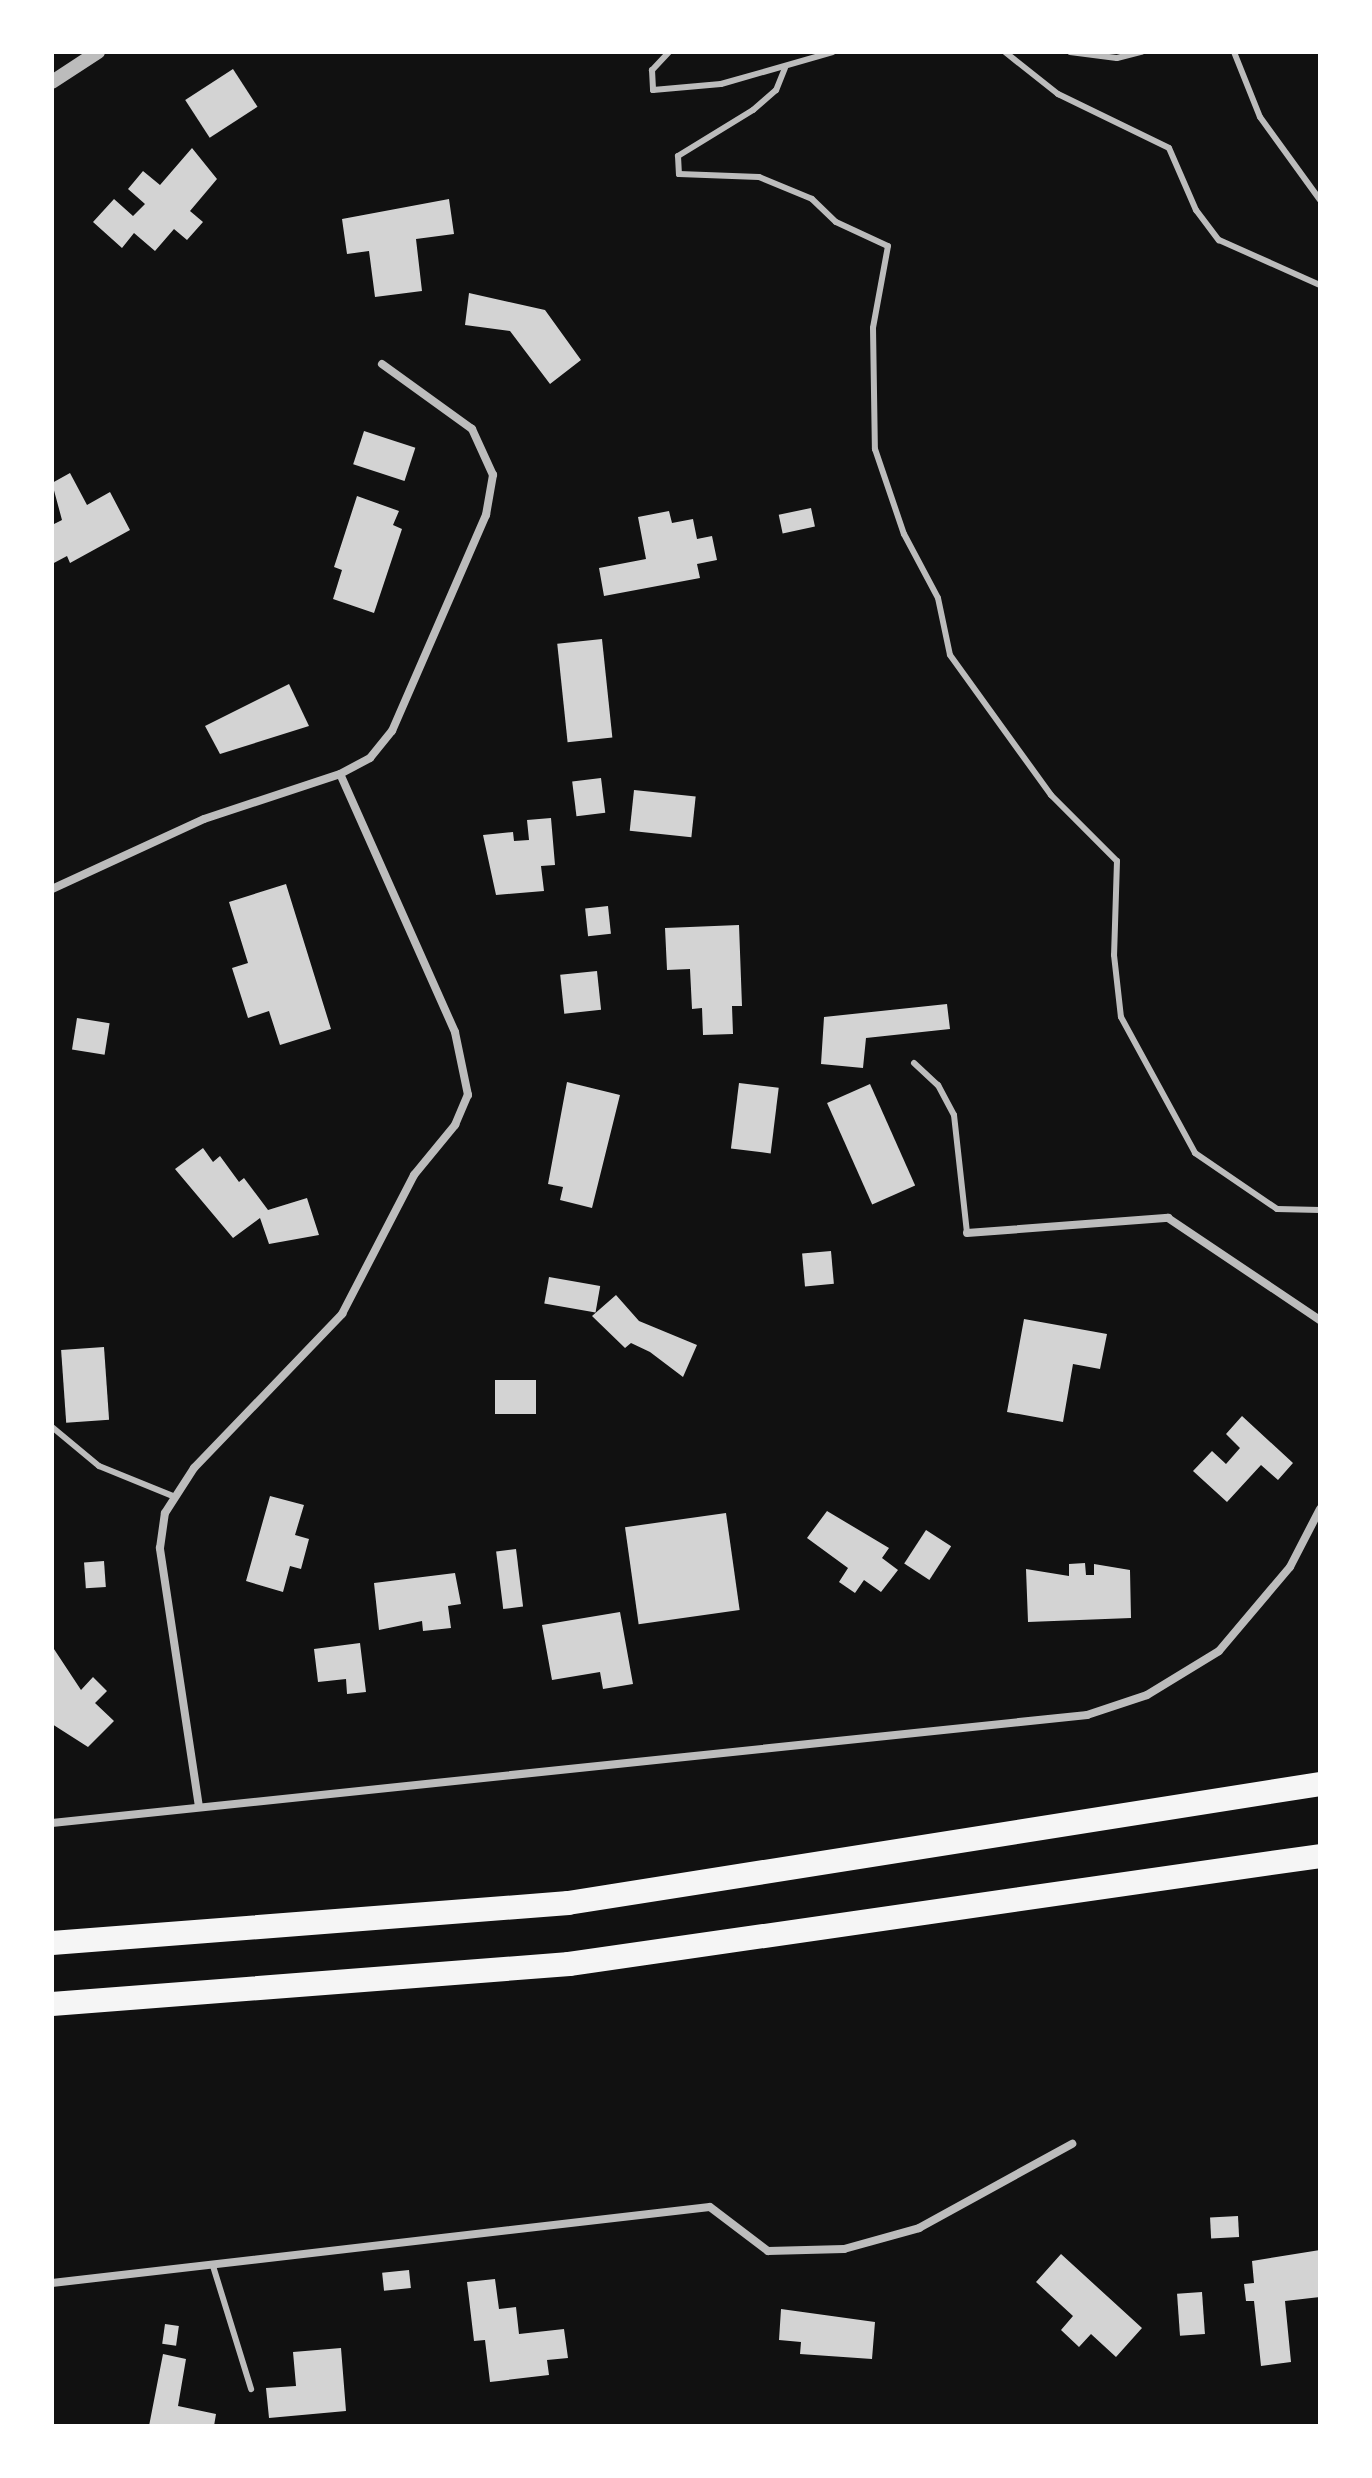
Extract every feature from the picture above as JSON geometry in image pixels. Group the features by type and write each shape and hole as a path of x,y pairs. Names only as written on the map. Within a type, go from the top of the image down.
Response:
{"highway":[{"path":"62,1943 568,1903 1320,1784"},
{"path":"52,2004 569,1964 1320,1856"}],"street":[{"path":"52,82 98,52"},
{"path":"52,889 204,819 340,774 370,758 401,715 492,488 491,459 472,429 382,364"},
{"path":"199,1807 160,1548 173,1496 342,1314 414,1175 455,1125 468,1095 455,1032 340,774"},
{"path":"967,1233 1168,1218 1320,1320"},
{"path":"52,1823 883,1740 1118,1707 1172,1683 1237,1635 1290,1567 1320,1509"},
{"path":"52,2283 710,2207 768,2251 844,2249 919,2228 1072,2144"}],"lane":[{"path":"669,52 652,70 653,90 678,91 785,68 833,52"},
{"path":"1005,52 1058,94 1169,148 1196,210 1219,240 1320,285"},
{"path":"1070,52 1117,58 1141,52"},
{"path":"1234,52 1260,117 1320,200"},
{"path":"785,68 776,90 753,110 678,156 679,174 759,177 812,199 836,222 888,246 873,328 875,449 904,534 938,598 950,655 1051,795 1117,861 1114,955 1121,1017 1195,1153 1277,1209 1320,1210"},
{"path":"914,1063 938,1085 954,1115 967,1233"},
{"path":"52,1427 99,1466 173,1496"},
{"path":"213,2266 251,2389"}],"building":[{"path":"233,69 258,107 210,138 185,100"},
{"path":"192,148 217,179 190,211 203,222 187,240 174,229 155,251 134,233 122,248 93,222 114,199 133,216 145,204 128,189 143,171 160,185"},
{"path":"449,199 454,234 416,239 422,291 375,297 369,251 347,254 342,219"},
{"path":"469,293 545,310 581,360 550,384 510,331 465,325"},
{"path":"364,431 415,448 405,481 353,464"},
{"path":"70,473 87,505 110,492 130,530 70,563 67,556 52,564 52,525 62,520 52,483"},
{"path":"357,496 399,511 393,525 402,529 374,613 333,599 342,570 334,567"},
{"path":"811,508 815,527 783,533 779,515"},
{"path":"669,511 672,523 693,519 697,539 712,536 717,560 697,564 700,578 604,596 599,568 646,559 638,517"},
{"path":"602,639 612,737 568,742 557,644"},
{"path":"289,684 309,726 220,754 205,726"},
{"path":"601,778 605,813 576,816 572,782"},
{"path":"634,790 696,796 691,837 630,831"},
{"path":"551,818 555,865 541,866 544,891 496,895 483,835 513,832 514,841 529,840 527,820"},
{"path":"286,884 331,1029 280,1045 269,1011 248,1018 232,968 248,963 229,902"},
{"path":"608,906 611,934 588,936 585,908"},
{"path":"739,925 742,1006 732,1006 733,1034 703,1035 702,1008 692,1009 690,969 667,970 665,928"},
{"path":"597,971 601,1010 564,1014 560,975"},
{"path":"947,1004 950,1029 866,1038 863,1068 821,1064 824,1017"},
{"path":"77,1018 110,1023 105,1055 72,1050"},
{"path":"567,1082 620,1095 592,1208 560,1200 563,1187 548,1184"},
{"path":"739,1083 779,1088 771,1153 731,1149"},
{"path":"870,1084 915,1185 872,1205 827,1103"},
{"path":"203,1148 213,1162 220,1156 239,1182 244,1178 268,1210 307,1198 319,1235 269,1244 260,1218 233,1238 175,1169"},
{"path":"831,1251 834,1284 805,1286 802,1254"},
{"path":"549,1277 600,1286 596,1313 544,1304"},
{"path":"616,1295 639,1321 697,1345 683,1377 650,1352 631,1343 625,1348 592,1316"},
{"path":"1024,1319 1107,1334 1100,1369 1073,1364 1063,1422 1007,1412"},
{"path":"104,1347 109,1420 66,1423 61,1350"},
{"path":"495,1380 536,1380 536,1414 495,1414"},
{"path":"1242,1416 1293,1463 1278,1480 1261,1465 1227,1502 1193,1471 1212,1451 1226,1464 1240,1448 1226,1434"},
{"path":"270,1496 304,1505 295,1535 309,1539 301,1569 290,1566 283,1592 246,1581"},
{"path":"827,1511 889,1548 882,1558 898,1570 881,1592 864,1580 855,1593 839,1582 848,1568 807,1538"},
{"path":"726,1513 740,1610 639,1624 625,1527"},
{"path":"926,1530 951,1546 929,1580 904,1564"},
{"path":"516,1549 523,1607 503,1609 496,1551"},
{"path":"104,1561 106,1587 86,1588 84,1562"},
{"path":"1085,1563 1086,1575 1094,1575 1094,1564 1130,1570 1131,1618 1028,1622 1026,1569 1069,1576 1069,1564"},
{"path":"455,1573 461,1604 448,1606 451,1628 423,1631 422,1621 379,1630 374,1583"},
{"path":"620,1612 633,1684 603,1689 600,1672 552,1680 542,1625"},
{"path":"360,1643 366,1692 347,1694 346,1679 318,1682 314,1649"},
{"path":"52,1646 81,1690 93,1677 107,1691 95,1703 114,1721 88,1747 52,1724"},
{"path":"1238,2216 1239,2237 1211,2238 1210,2217"},
{"path":"1320,2250 1320,2297 1285,2301 1291,2362 1261,2366 1254,2301 1246,2301 1244,2284 1254,2283 1252,2261"},
{"path":"1061,2254 1142,2328 1116,2357 1091,2334 1079,2347 1061,2330 1073,2316 1036,2282"},
{"path":"409,2270 411,2288 384,2291 382,2273"},
{"path":"495,2279 499,2309 516,2307 519,2334 564,2329 568,2358 547,2360 549,2375 490,2382 485,2340 474,2341 467,2282"},
{"path":"1202,2292 1205,2334 1180,2336 1177,2294"},
{"path":"781,2309 875,2322 872,2359 800,2354 801,2342 779,2340"},
{"path":"165,2324 179,2326 176,2346 162,2344"},
{"path":"341,2348 346,2411 269,2418 266,2388 296,2386 293,2352"},
{"path":"163,2354 186,2359 178,2406 216,2414 214,2426 149,2426"}]}
